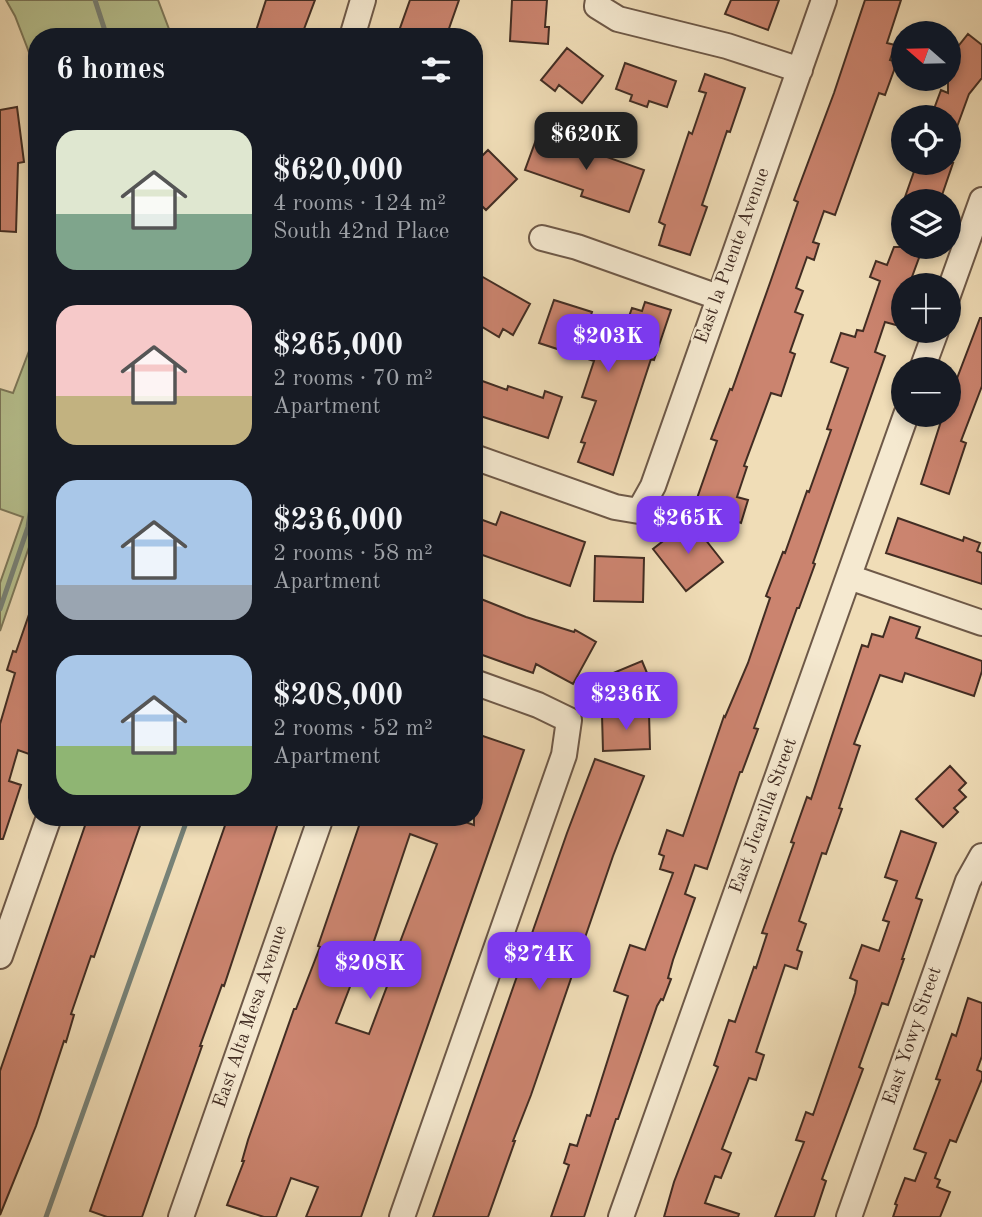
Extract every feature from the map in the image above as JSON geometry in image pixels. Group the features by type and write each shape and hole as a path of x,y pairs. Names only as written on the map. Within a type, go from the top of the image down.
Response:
{"street":[{"path":"355,28 363,0"},
{"name":"East la Puente Avenue","path":"483,460 615,507 639,511 653,486 824,0"},
{"path":"598,3 618,19 727,46 800,70"},
{"path":"956,273 982,200"},
{"path":"542,238 577,247 718,297"},
{"name":"East Jicarilla Street","path":"621,1217 902,427"},
{"path":"849,577 982,623"},
{"path":"402,1217 564,755 569,720 538,705 483,685"},
{"path":"0,956 46,826"},
{"name":"East Alta Mesa Avenue","path":"181,1217 318,826"},
{"name":"East Yowy Street","path":"849,1217 968,881 982,856"}],"green space":[{"path":"6,0 158,0 169,28 28,28 28,50"},
{"path":"28,354 28,550 0,631 0,583 23,517 0,509 0,389 13,393"}],"building":[{"path":"266,0 315,0 304,28 257,28"},
{"path":"410,0 459,0 449,28 400,28"},
{"path":"512,0 547,0 545,27 549,27 548,44 510,41"},
{"path":"731,0 779,0 768,30 725,14"},
{"path":"865,0 901,0 894,21 891,21 887,43 891,44 891,78 885,95 879,93 835,215 824,211 813,242 819,244 814,260 807,257 796,288 803,291 795,312 803,315 790,352 795,354 781,396 771,393 744,466 747,467 737,497 748,500 741,523 694,507 717,441 711,439 730,389 732,390 798,202 794,200"},
{"path":"968,34 982,45 982,78 969,94 961,116 961,105 935,105 941,91 961,91 961,43"},
{"path":"567,48 603,76 582,103 559,85 555,91 541,80"},
{"path":"625,63 676,81 667,107 649,101 647,107 630,101 632,95 616,89"},
{"path":"705,74 745,88 702,205 707,207 690,255 659,245 665,225 659,222 689,132 692,134 706,93 699,91"},
{"path":"17,107 24,162 18,163 16,232 0,231 0,110"},
{"path":"564,136 583,142 581,148 644,170 629,212 581,196 583,190 525,170 537,137 561,145"},
{"path":"488,150 517,179 486,210 483,207 483,155"},
{"path":"913,175 949,175 944,189 908,189"},
{"path":"891,255 891,259 919,259 913,273 891,273 891,324 885,322 875,352 885,356 813,563 815,564 754,728 758,729 740,772 707,869 695,865 685,894 695,898 673,960 668,978 671,979 663,1000 661,999 657,1006 584,1217 551,1217 569,1165 564,1163 570,1144 577,1146 587,1115 590,1116 628,996 614,991 630,945 645,950 673,873 660,869 664,856 659,854 667,830 683,836 724,716 748,663 770,598 766,596 807,491 809,492 831,430 827,429 848,368 831,362 841,333 855,337 857,330 863,331 880,281 870,277 876,261 887,265"},
{"path":"483,277 530,304 513,335 503,329 499,337 483,327"},
{"path":"554,300 592,312 583,341 616,353 632,308 642,311 645,302 671,310 654,360 651,359 613,475 578,462 585,443 581,442 596,401 582,397 594,361 539,343"},
{"path":"982,318 982,386 961,441 966,443 949,494 921,484 939,427 961,427 961,368"},
{"path":"483,381 507,390 508,386 543,398 545,391 562,397 548,438 483,417"},
{"path":"501,512 585,542 570,586 483,555 483,520 496,525"},
{"path":"898,518 963,541 964,537 980,543 977,551 982,553 982,584 886,553"},
{"path":"690,520 723,562 686,591 653,549"},
{"path":"595,556 644,558 643,602 594,601"},
{"path":"483,600 526,617 574,632 575,630 596,642 573,684 536,664 533,673 483,655"},
{"path":"28,617 28,754 18,750 9,781 21,785 3,839 0,839 0,724 15,673 7,670 13,651 16,652"},
{"path":"890,617 920,627 916,638 982,661 982,671 974,696 905,673 902,682 880,675 854,744 860,746 839,808 842,809 826,854 822,853 799,921 806,924 797,950 802,952 797,969 785,965 756,1052 764,1055 756,1080 749,1078 722,1149 731,1153 721,1178 715,1176 705,1203 739,1214 738,1217 664,1217 674,1182 718,1067 714,1065 729,1020 735,1022 754,967 756,968 767,934 762,933 794,843 791,842 807,797 811,799 862,645 868,647 872,634 883,637"},
{"path":"642,661 652,685 604,706 594,681"},
{"path":"649,713 650,749 603,751 602,715"},
{"path":"483,736 524,750 361,1217 306,1217 318,1187 291,1178 276,1217 264,1217 227,1205 294,1009 320,947 318,946 359,826 483,826","holes":["410,834 437,844 394,958 371,950","360,961 392,973 369,1034 336,1023"]},
{"path":"595,759 644,776 613,856 515,1141 488,1217 433,1217 567,833"},
{"path":"950,766 966,783 959,790 966,797 954,808 958,812 943,827 916,799"},
{"path":"85,826 140,826 94,957 91,956 71,1014 74,1015 66,1042 64,1041 36,1126 0,1215 0,1071"},
{"path":"225,826 277,826 224,986 222,985 200,1046 142,1217 107,1217 90,1211"},
{"path":"901,831 936,843 916,898 922,900 904,959 888,1005 882,1003 859,1067 863,1069 822,1179 826,1181 814,1217 775,1217 804,1142 796,1140 806,1112 813,1115 855,993 857,981 850,978 862,945 879,951 889,922 883,920 897,881 885,877"},
{"path":"968,998 982,1003 982,1056 977,1070 982,1072 982,1079 956,1142 950,1140 935,1178 940,1180 937,1187 950,1192 940,1217 893,1217 905,1178 915,1181 926,1153 914,1149 940,1080 936,1079 952,1034 956,1036"}],"waterway":[{"path":"95,0 104,28"},
{"path":"0,609 28,527"},
{"path":"46,1217 185,826"}]}
